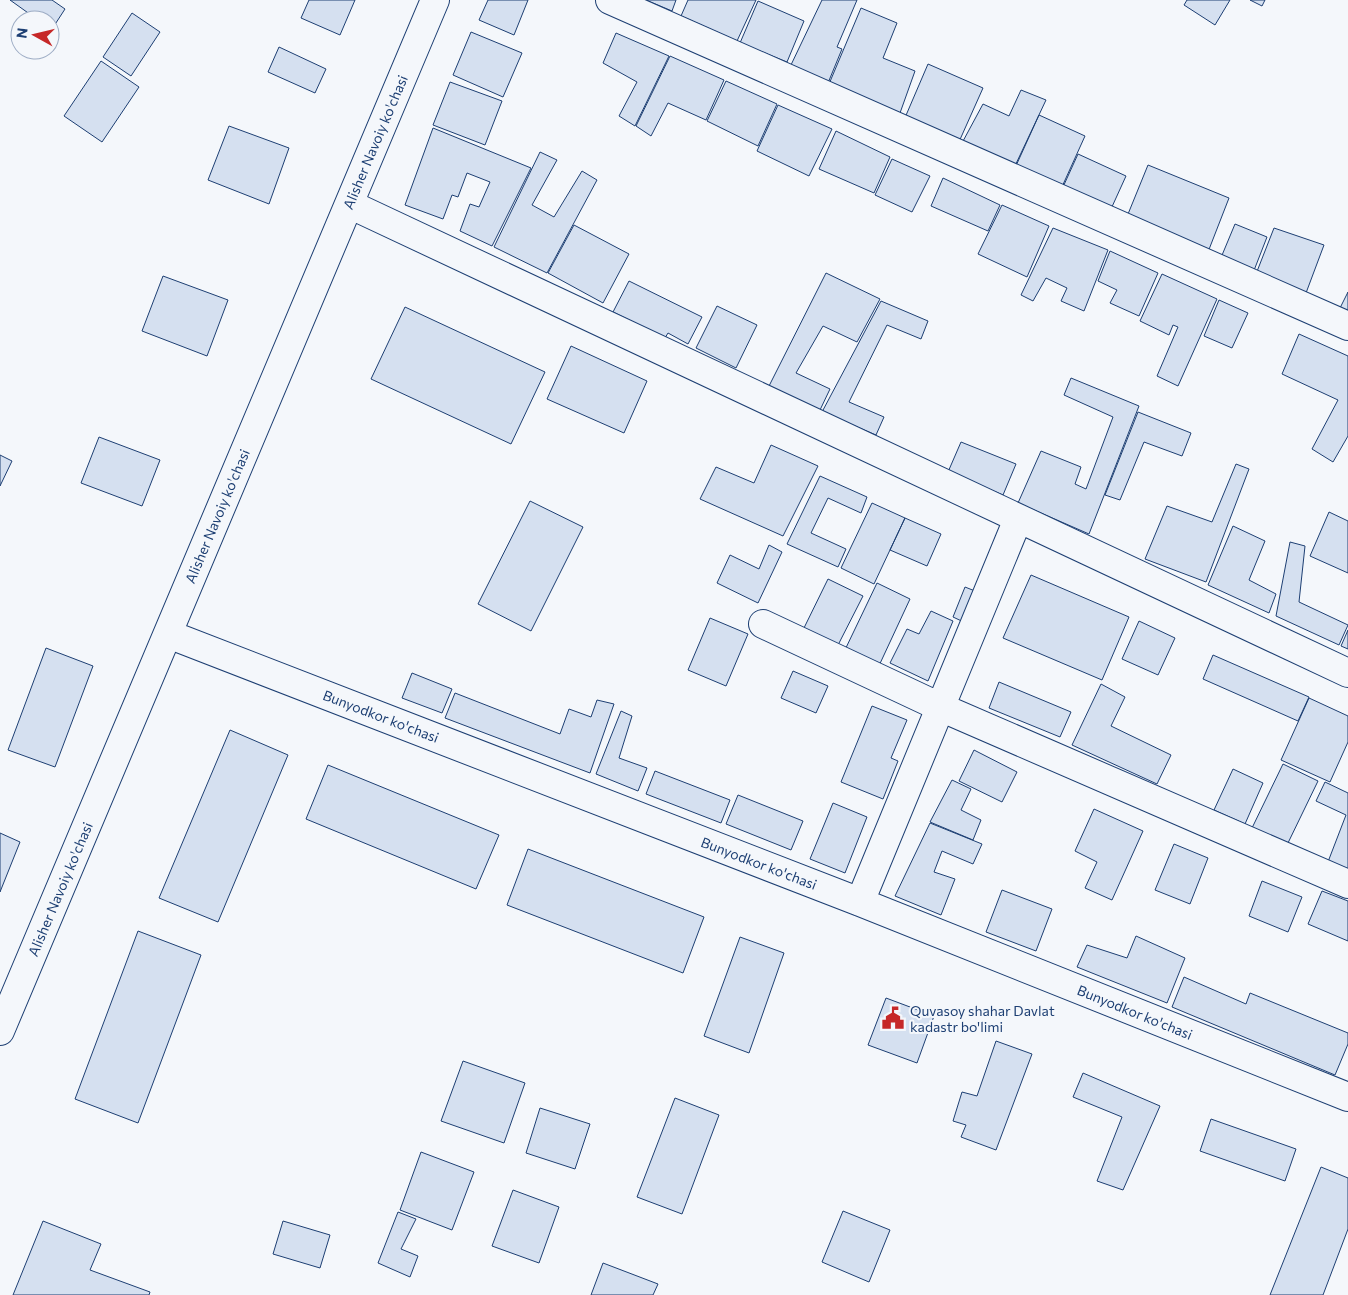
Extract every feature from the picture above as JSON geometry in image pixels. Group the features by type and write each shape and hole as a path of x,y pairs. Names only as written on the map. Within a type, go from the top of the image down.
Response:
{"street":[{"name":"Alisher Navoiy ko'chasi","path":"0,1031 435,0"},
{"path":"610,0 1348,326"},
{"path":"348,204 1348,674"},
{"path":"860,902 1018,519"},
{"path":"763,624 940,707 1348,884"},
{"name":"Bunyodkor ko'chasi","path":"168,634 860,902 1348,1097"}],"building":[{"path":"10,0 52,0 65,9 60,17 60,10 24,10"},
{"path":"309,0 355,0 340,35 301,18"},
{"path":"488,0 528,0 514,35 479,20"},
{"path":"646,0 676,0 672,11"},
{"path":"688,0 756,0 737,41 681,16"},
{"path":"822,0 857,0 837,47 842,49 828,83 790,67"},
{"path":"1187,0 1230,0 1215,25 1184,5"},
{"path":"1250,0 1265,0 1262,6"},
{"path":"758,1 804,21 787,62 740,43"},
{"path":"861,8 897,23 883,58 915,71 900,113 829,84"},
{"path":"132,13 160,32 131,76 103,57"},
{"path":"471,32 522,53 503,97 453,75"},
{"path":"616,33 669,56 635,126 619,116 637,82 603,63"},
{"path":"279,47 326,69 315,93 268,72"},
{"path":"670,56 724,80 706,120 668,103 651,136 636,126"},
{"path":"101,61 139,87 102,142 64,116"},
{"path":"928,64 983,88 958,144 904,120"},
{"path":"726,81 777,104 758,146 707,121"},
{"path":"450,82 502,101 485,145 433,125"},
{"path":"1021,90 1046,100 1014,168 962,143 983,104 1009,116"},
{"path":"778,105 832,129 809,176 757,151"},
{"path":"1039,115 1085,136 1061,189 1015,168"},
{"path":"229,126 289,148 269,204 208,180"},
{"path":"433,128 531,168 492,246 460,231 470,204 479,207 490,182 467,173 458,197 452,195 443,219 405,205"},
{"path":"836,131 890,157 874,193 819,169"},
{"path":"540,152 557,160 532,205 554,217 582,171 597,180 547,273 494,247"},
{"path":"1078,154 1126,176 1111,209 1063,187"},
{"path":"892,159 930,176 912,212 875,195"},
{"path":"1148,165 1229,198 1208,252 1126,219"},
{"path":"943,178 1000,205 988,231 931,206"},
{"path":"1002,205 1049,226 1027,277 978,254"},
{"path":"1235,224 1267,237 1253,273 1220,260"},
{"path":"574,225 629,254 603,303 548,273"},
{"path":"1053,228 1108,250 1084,311 1061,301 1067,288 1046,278 1033,301 1021,295"},
{"path":"1274,228 1324,245 1306,293 1256,274"},
{"path":"1110,251 1158,273 1139,316 1110,303 1117,290 1098,281"},
{"path":"826,273 880,299 857,342 823,326 796,373 830,389 820,410 768,388"},
{"path":"1162,274 1217,299 1178,386 1157,376 1178,327 1173,325 1169,335 1140,321"},
{"path":"163,276 228,300 207,356 142,331"},
{"path":"629,281 702,317 688,344 668,333 665,338 613,312"},
{"path":"1348,292 1348,319 1337,314"},
{"path":"1219,300 1248,313 1232,348 1204,336"},
{"path":"881,301 928,321 921,339 887,325 849,402 884,417 876,435 822,412"},
{"path":"717,306 757,325 736,368 696,348"},
{"path":"405,307 545,372 511,444 371,379"},
{"path":"1299,334 1348,356 1348,436 1333,462 1312,449 1338,400 1282,374"},
{"path":"571,346 647,381 624,433 547,399"},
{"path":"1071,378 1139,406 1089,534 1018,503 1041,451 1081,467 1075,484 1086,489 1113,417 1064,395"},
{"path":"1138,412 1191,433 1182,456 1144,442 1120,500 1105,495"},
{"path":"99,437 160,460 142,506 81,483"},
{"path":"961,442 1016,464 1003,495 948,472"},
{"path":"771,445 818,466 783,536 700,499 716,467 754,483"},
{"path":"0,455 12,461 0,486"},
{"path":"1236,464 1249,469 1206,582 1145,559 1167,506 1212,522"},
{"path":"820,476 867,497 861,513 828,498 811,533 846,549 838,567 787,544"},
{"path":"530,501 583,527 531,631 478,604"},
{"path":"872,503 905,518 874,584 841,568"},
{"path":"1329,512 1348,521 1348,573 1310,556"},
{"path":"905,518 941,534 927,566 890,550"},
{"path":"1233,526 1265,541 1249,580 1276,594 1269,613 1208,585"},
{"path":"1290,542 1305,546 1299,602 1348,625 1339,645 1276,616"},
{"path":"769,545 782,552 758,603 717,583 730,555 759,569"},
{"path":"1031,575 1129,617 1102,680 1003,638"},
{"path":"828,579 863,596 836,649 802,632"},
{"path":"877,583 910,599 877,670 843,654"},
{"path":"965,587 980,593 968,624 953,617"},
{"path":"931,611 953,621 928,681 890,663 907,629 919,634"},
{"path":"710,618 748,634 726,686 688,670"},
{"path":"1139,621 1175,638 1158,675 1122,659"},
{"path":"1348,630 1348,649 1341,646"},
{"path":"46,648 93,666 55,767 8,750"},
{"path":"1213,655 1309,697 1298,721 1203,679"},
{"path":"793,671 828,686 816,713 781,698"},
{"path":"412,673 452,689 442,713 402,698"},
{"path":"999,682 1071,712 1060,737 989,708"},
{"path":"1101,684 1125,697 1111,726 1171,755 1157,784 1072,745"},
{"path":"455,693 560,734 569,709 591,717 597,700 614,704 590,773 445,718"},
{"path":"1309,698 1348,716 1348,742 1330,782 1281,760"},
{"path":"872,706 907,720 891,758 898,761 883,799 841,782"},
{"path":"621,711 632,716 619,758 647,768 638,791 596,774"},
{"path":"230,730 288,755 218,922 159,898"},
{"path":"974,750 1017,772 1002,802 959,781"},
{"path":"1283,764 1318,781 1287,845 1252,828"},
{"path":"328,765 499,835 476,889 306,819"},
{"path":"1233,769 1263,783 1245,824 1214,810"},
{"path":"655,771 730,800 721,823 646,794"},
{"path":"952,780 971,789 961,810 981,820 973,840 930,822"},
{"path":"1325,782 1348,793 1348,876 1326,867 1346,815 1316,801"},
{"path":"738,795 803,821 791,850 726,824"},
{"path":"833,803 867,817 845,873 810,859"},
{"path":"1094,809 1143,831 1112,900 1085,888 1097,862 1075,851"},
{"path":"930,823 982,844 973,864 942,851 934,872 955,879 941,915 895,896"},
{"path":"0,833 20,842 0,892"},
{"path":"1174,844 1208,858 1190,904 1155,890"},
{"path":"528,849 704,917 683,973 507,905"},
{"path":"1262,881 1302,897 1288,932 1249,916"},
{"path":"1002,890 1052,909 1036,951 986,932"},
{"path":"1322,891 1348,901 1348,941 1308,924"},
{"path":"138,931 201,955 138,1123 75,1099"},
{"path":"1136,936 1185,958 1167,1003 1077,967 1087,945 1127,958"},
{"path":"740,937 784,953 749,1053 704,1036"},
{"path":"1184,977 1246,1004 1250,993 1348,1033 1348,1044 1335,1075 1172,1007"},
{"path":"886,998 934,1016 917,1063 868,1045"},
{"path":"996,1041 1032,1054 996,1150 961,1137 966,1125 953,1121 962,1092 977,1096"},
{"path":"463,1061 525,1083 504,1143 441,1121"},
{"path":"1083,1073 1160,1106 1123,1190 1097,1181 1122,1117 1073,1097"},
{"path":"675,1098 719,1115 682,1214 637,1197"},
{"path":"540,1108 590,1124 575,1169 526,1153"},
{"path":"1211,1119 1296,1149 1285,1181 1200,1151"},
{"path":"421,1152 474,1172 452,1230 400,1210"},
{"path":"1321,1167 1348,1178 1348,1229 1323,1295 1270,1295"},
{"path":"513,1190 559,1207 539,1263 492,1246"},
{"path":"843,1211 890,1230 869,1282 822,1262"},
{"path":"398,1212 416,1219 401,1249 418,1256 410,1277 378,1263"},
{"path":"43,1221 101,1244 90,1270 150,1292 149,1295 13,1295"},
{"path":"283,1221 330,1235 320,1268 273,1254"},
{"path":"603,1263 658,1284 653,1295 591,1295"}],"place":[{"name":"Quvasoy shahar Davlat kadastr bo'limi","path":"893,1018"}]}
